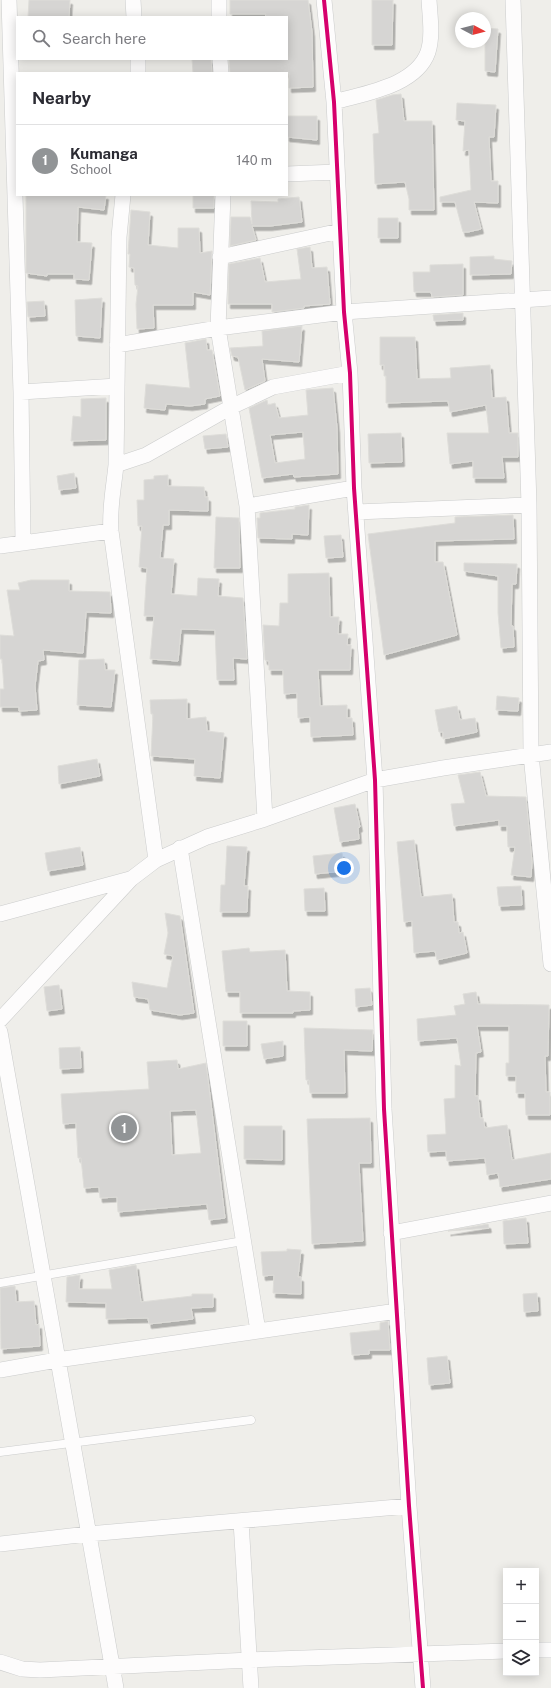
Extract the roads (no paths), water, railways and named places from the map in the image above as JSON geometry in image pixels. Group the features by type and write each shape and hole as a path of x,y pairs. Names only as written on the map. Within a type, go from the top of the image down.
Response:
{"street":[{"path":"9,0 21,392 23,543"},
{"path":"133,0 134,16"},
{"path":"219,0 219,16"},
{"path":"324,0 334,102 344,312 350,373 354,488 375,780 384,1109 391,1233 423,1688"},
{"path":"334,102 403,81 421,65 428,51 431,29 428,0"},
{"path":"513,0 529,505 531,754 551,964"},
{"path":"138,60 138,72"},
{"path":"220,60 221,72"},
{"path":"288,174 337,172"},
{"path":"123,196 119,237 116,464 110,517 156,860"},
{"path":"223,196 218,328 247,506 266,820"},
{"path":"220,257 340,232"},
{"path":"117,345 218,328 344,312 551,298"},
{"path":"116,464 146,455 231,407 273,387 350,373"},
{"path":"21,392 117,386"},
{"path":"247,506 354,488"},
{"path":"356,512 529,505"},
{"path":"0,546 111,531"},
{"path":"0,1020 131,879 156,860 180,848 207,837 266,820 375,780 551,752"},
{"path":"180,848 258,1331"},
{"path":"0,914 131,879"},
{"path":"0,1032 71,1442 116,1688"},
{"path":"391,1233 551,1203"},
{"path":"0,1370 57,1360 397,1311"},
{"path":"0,1544 88,1534 409,1506"},
{"path":"241,1521 251,1688"},
{"path":"539,1650 551,1650"},
{"path":"0,1662 22,1669 40,1670 112,1668 250,1660 503,1651"}],"lane":[{"path":"0,1283 243,1241"},
{"path":"0,1452 251,1420"}],"place":[{"name":"Kumanga","path":"124,1128"}]}
